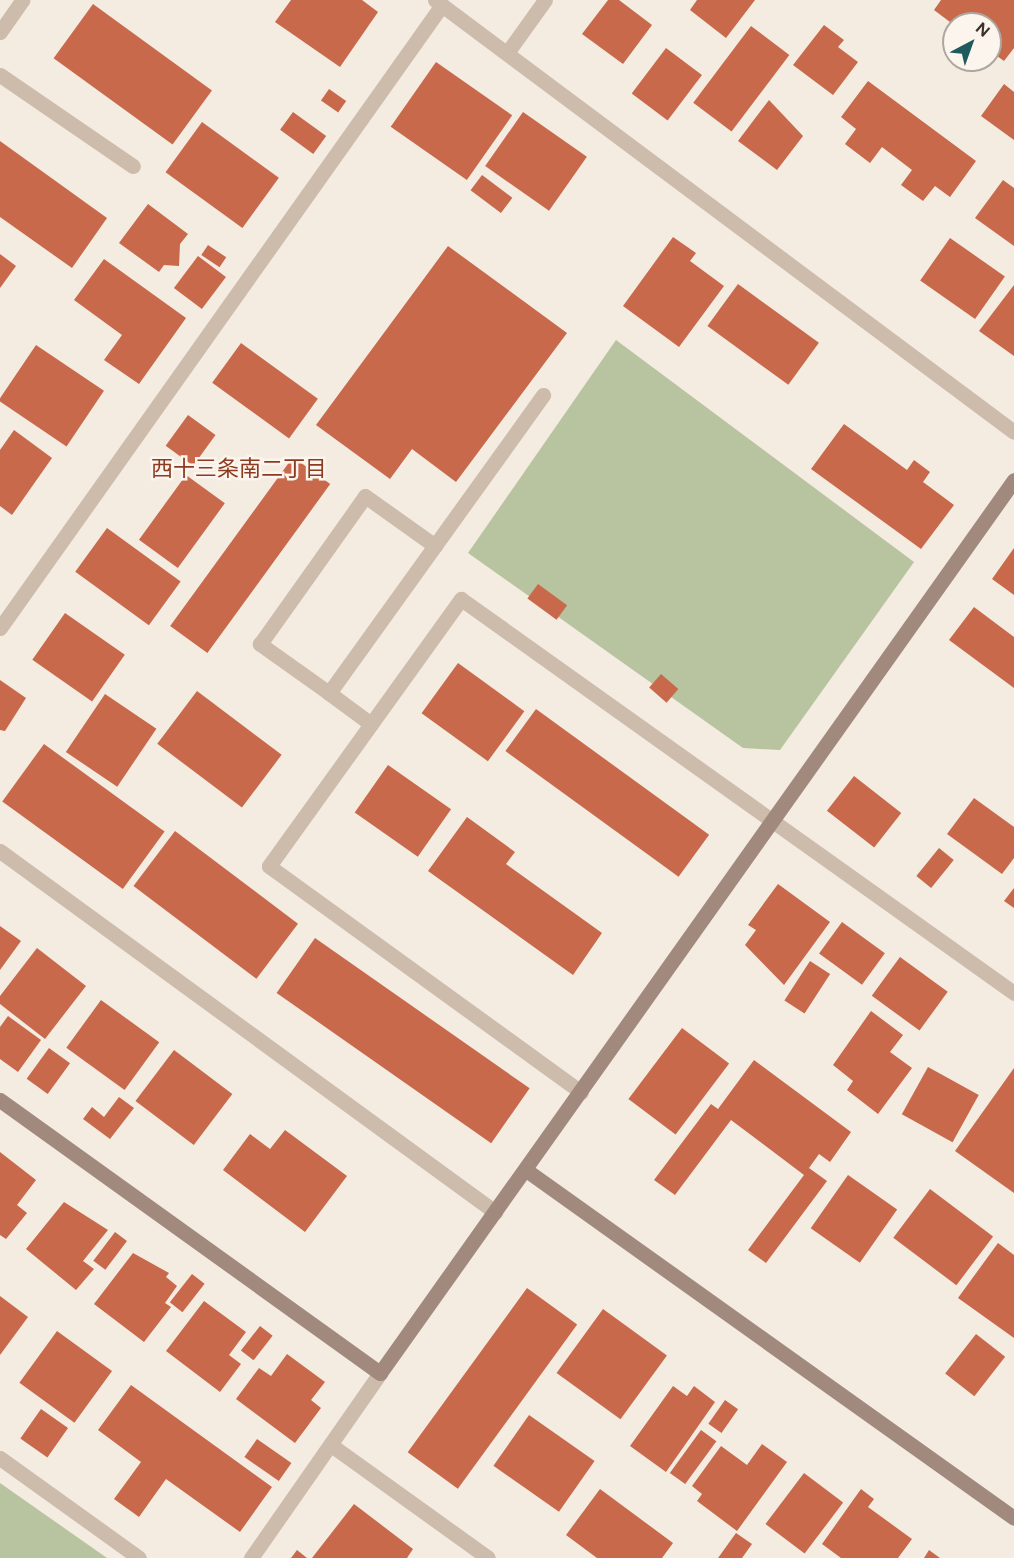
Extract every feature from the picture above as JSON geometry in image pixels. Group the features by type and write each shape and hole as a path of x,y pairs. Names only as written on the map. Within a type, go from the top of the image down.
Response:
{"street":[{"path":"0,32 22,0"},
{"path":"507,53 545,0"},
{"path":"0,628 441,2 1014,432"},
{"path":"0,75 133,166"},
{"path":"329,693 543,395"},
{"path":"251,1558 1014,480"},
{"path":"371,724 260,644 365,496 435,546"},
{"path":"581,1092 269,866 461,599 1014,993"},
{"path":"0,851 495,1212"},
{"path":"0,1100 380,1373"},
{"path":"526,1170 1014,1518"},
{"path":"331,1445 488,1558"},
{"path":"0,1458 139,1558"}],"green space":[{"path":"616,340 914,562 780,750 743,748 468,553"},
{"path":"0,1483 107,1558 0,1558"}],"building":[{"path":"291,0 362,0 378,12 340,67 275,22"},
{"path":"608,0 619,0 652,25 623,64 582,34"},
{"path":"697,0 755,0 726,38 690,10"},
{"path":"941,0 1014,0 1014,48 1004,61 1002,60 1002,12 942,12 942,16 934,10"},
{"path":"93,4 212,90 173,145 54,58"},
{"path":"824,25 844,40 838,47 858,62 833,95 793,65"},
{"path":"751,26 789,55 732,132 693,103"},
{"path":"666,48 702,75 668,121 632,94"},
{"path":"436,62 512,115 467,180 391,127"},
{"path":"868,81 976,161 950,197 935,186 923,201 901,185 912,170 882,147 870,163 845,144 856,129 841,117"},
{"path":"1004,84 1014,92 1014,140 981,116"},
{"path":"329,89 346,101 338,113 321,100"},
{"path":"769,100 803,136 777,170 738,141"},
{"path":"293,112 326,136 313,154 280,130"},
{"path":"523,112 587,157 549,211 485,166"},
{"path":"202,122 279,178 242,228 166,172"},
{"path":"0,141 107,218 72,268 0,217"},
{"path":"482,175 512,198 501,213 471,190"},
{"path":"1003,180 1014,188 1014,246 975,218"},
{"path":"148,204 188,234 180,244 179,266 164,265 159,272 119,243"},
{"path":"673,237 696,253 690,261 724,286 679,347 623,306"},
{"path":"950,238 1005,276 975,319 920,281"},
{"path":"208,245 226,257 220,267 201,255"},
{"path":"448,246 567,333 456,482 412,449 390,479 316,425"},
{"path":"0,254 16,266 0,288"},
{"path":"198,256 226,277 202,309 174,288"},
{"path":"104,259 186,318 139,384 104,360 122,335 74,300"},
{"path":"738,284 819,343 788,385 707,326"},
{"path":"1014,285 1014,356 979,331"},
{"path":"241,343 318,399 289,438 212,383"},
{"path":"36,345 104,391 67,446 0,402"},
{"path":"188,415 216,435 193,466 166,446"},
{"path":"844,424 907,470 914,460 930,472 923,482 954,505 921,549 811,469"},
{"path":"14,430 52,458 12,515 0,506 0,450"},
{"path":"293,457 330,484 207,653 170,626"},
{"path":"186,475 225,503 178,568 139,540"},
{"path":"107,528 181,581 149,625 75,572"},
{"path":"1014,548 1014,595 992,579"},
{"path":"538,584 567,605 557,620 527,599"},
{"path":"974,607 1014,637 1014,688 949,640"},
{"path":"65,613 125,655 92,702 32,660"},
{"path":"458,663 524,711 488,761 422,713"},
{"path":"661,674 678,689 667,703 649,688"},
{"path":"0,680 26,698 5,731 0,730"},
{"path":"197,691 282,755 242,808 157,744"},
{"path":"105,694 156,729 117,787 66,752"},
{"path":"536,709 709,835 679,877 505,751"},
{"path":"44,744 165,832 123,889 2,801"},
{"path":"388,765 451,809 418,857 355,813"},
{"path":"854,776 901,813 874,848 827,811"},
{"path":"974,798 1014,827 1014,858 1002,874 947,834"},
{"path":"467,817 515,852 506,864 602,933 573,975 428,871"},
{"path":"175,831 298,924 256,979 133,886"},
{"path":"939,848 954,860 931,888 916,876"},
{"path":"778,884 830,922 784,985 745,945 756,930 748,925"},
{"path":"1014,888 1014,908 1004,901"},
{"path":"842,922 885,953 862,985 819,954"},
{"path":"0,926 21,941 0,970"},
{"path":"315,938 530,1088 491,1143 277,993"},
{"path":"37,948 86,986 45,1039 0,1004 0,996"},
{"path":"900,957 948,992 920,1031 872,996"},
{"path":"810,961 830,974 805,1013 784,1000"},
{"path":"101,1000 159,1042 125,1090 66,1048"},
{"path":"871,1011 903,1035 890,1052 912,1068 878,1114 847,1090 853,1081 833,1065"},
{"path":"8,1016 41,1040 18,1072 0,1059 0,1027"},
{"path":"682,1028 729,1064 676,1135 628,1099"},
{"path":"49,1048 70,1063 48,1094 27,1079"},
{"path":"174,1050 232,1094 194,1145 135,1101"},
{"path":"754,1060 851,1132 830,1162 819,1154 809,1168 827,1181 766,1263 748,1250 804,1175 731,1120 675,1195 654,1180 711,1104 718,1109"},
{"path":"928,1067 979,1095 953,1142 902,1114"},
{"path":"1014,1068 1014,1193 955,1151"},
{"path":"119,1097 134,1108 110,1139 83,1119 92,1107 104,1117"},
{"path":"285,1130 347,1176 305,1232 223,1170 250,1134 270,1149"},
{"path":"0,1152 36,1180 17,1205 27,1213 6,1239 0,1235"},
{"path":"848,1175 897,1209 860,1263 811,1228"},
{"path":"930,1189 993,1237 956,1285 893,1238"},
{"path":"64,1202 108,1230 83,1261 94,1269 76,1290 26,1249"},
{"path":"115,1232 127,1241 105,1270 93,1261"},
{"path":"998,1243 1014,1255 1014,1338 958,1298"},
{"path":"133,1253 169,1273 166,1277 177,1286 165,1303 171,1307 144,1342 94,1304"},
{"path":"192,1274 205,1284 182,1312 170,1302"},
{"path":"527,1288 577,1324 458,1489 408,1452"},
{"path":"0,1296 28,1317 0,1355"},
{"path":"204,1301 246,1332 229,1355 241,1364 220,1392 166,1351"},
{"path":"603,1309 667,1355 620,1419 557,1373"},
{"path":"260,1326 273,1336 254,1360 241,1350"},
{"path":"57,1331 112,1371 74,1423 19,1383"},
{"path":"976,1334 1005,1357 974,1396 945,1373"},
{"path":"287,1354 325,1382 311,1400 321,1408 295,1443 236,1399 259,1368 271,1376"},
{"path":"131,1385 272,1487 240,1532 166,1479 139,1517 114,1499 141,1462 98,1430"},
{"path":"673,1386 687,1396 694,1386 715,1402 666,1472 630,1446"},
{"path":"725,1400 738,1409 721,1433 708,1424"},
{"path":"41,1409 68,1428 47,1457 20,1438"},
{"path":"529,1415 595,1461 559,1512 493,1466"},
{"path":"701,1430 716,1441 685,1484 670,1473"},
{"path":"257,1439 291,1463 279,1481 244,1457"},
{"path":"762,1444 787,1462 737,1531 697,1501 702,1494 692,1486 721,1446 747,1465"},
{"path":"804,1473 843,1502 805,1554 765,1524"},
{"path":"600,1489 673,1543 662,1558 597,1558 566,1535"},
{"path":"861,1489 874,1499 868,1507 912,1539 898,1558 841,1558 822,1544"},
{"path":"354,1504 413,1549 407,1558 312,1558"},
{"path":"736,1533 752,1544 742,1558 718,1558"},
{"path":"297,1550 307,1558 291,1558"},
{"path":"929,1550 940,1558 924,1558"}],"district":[{"name":"西十三条南二丁目","path":"239,469"}]}
